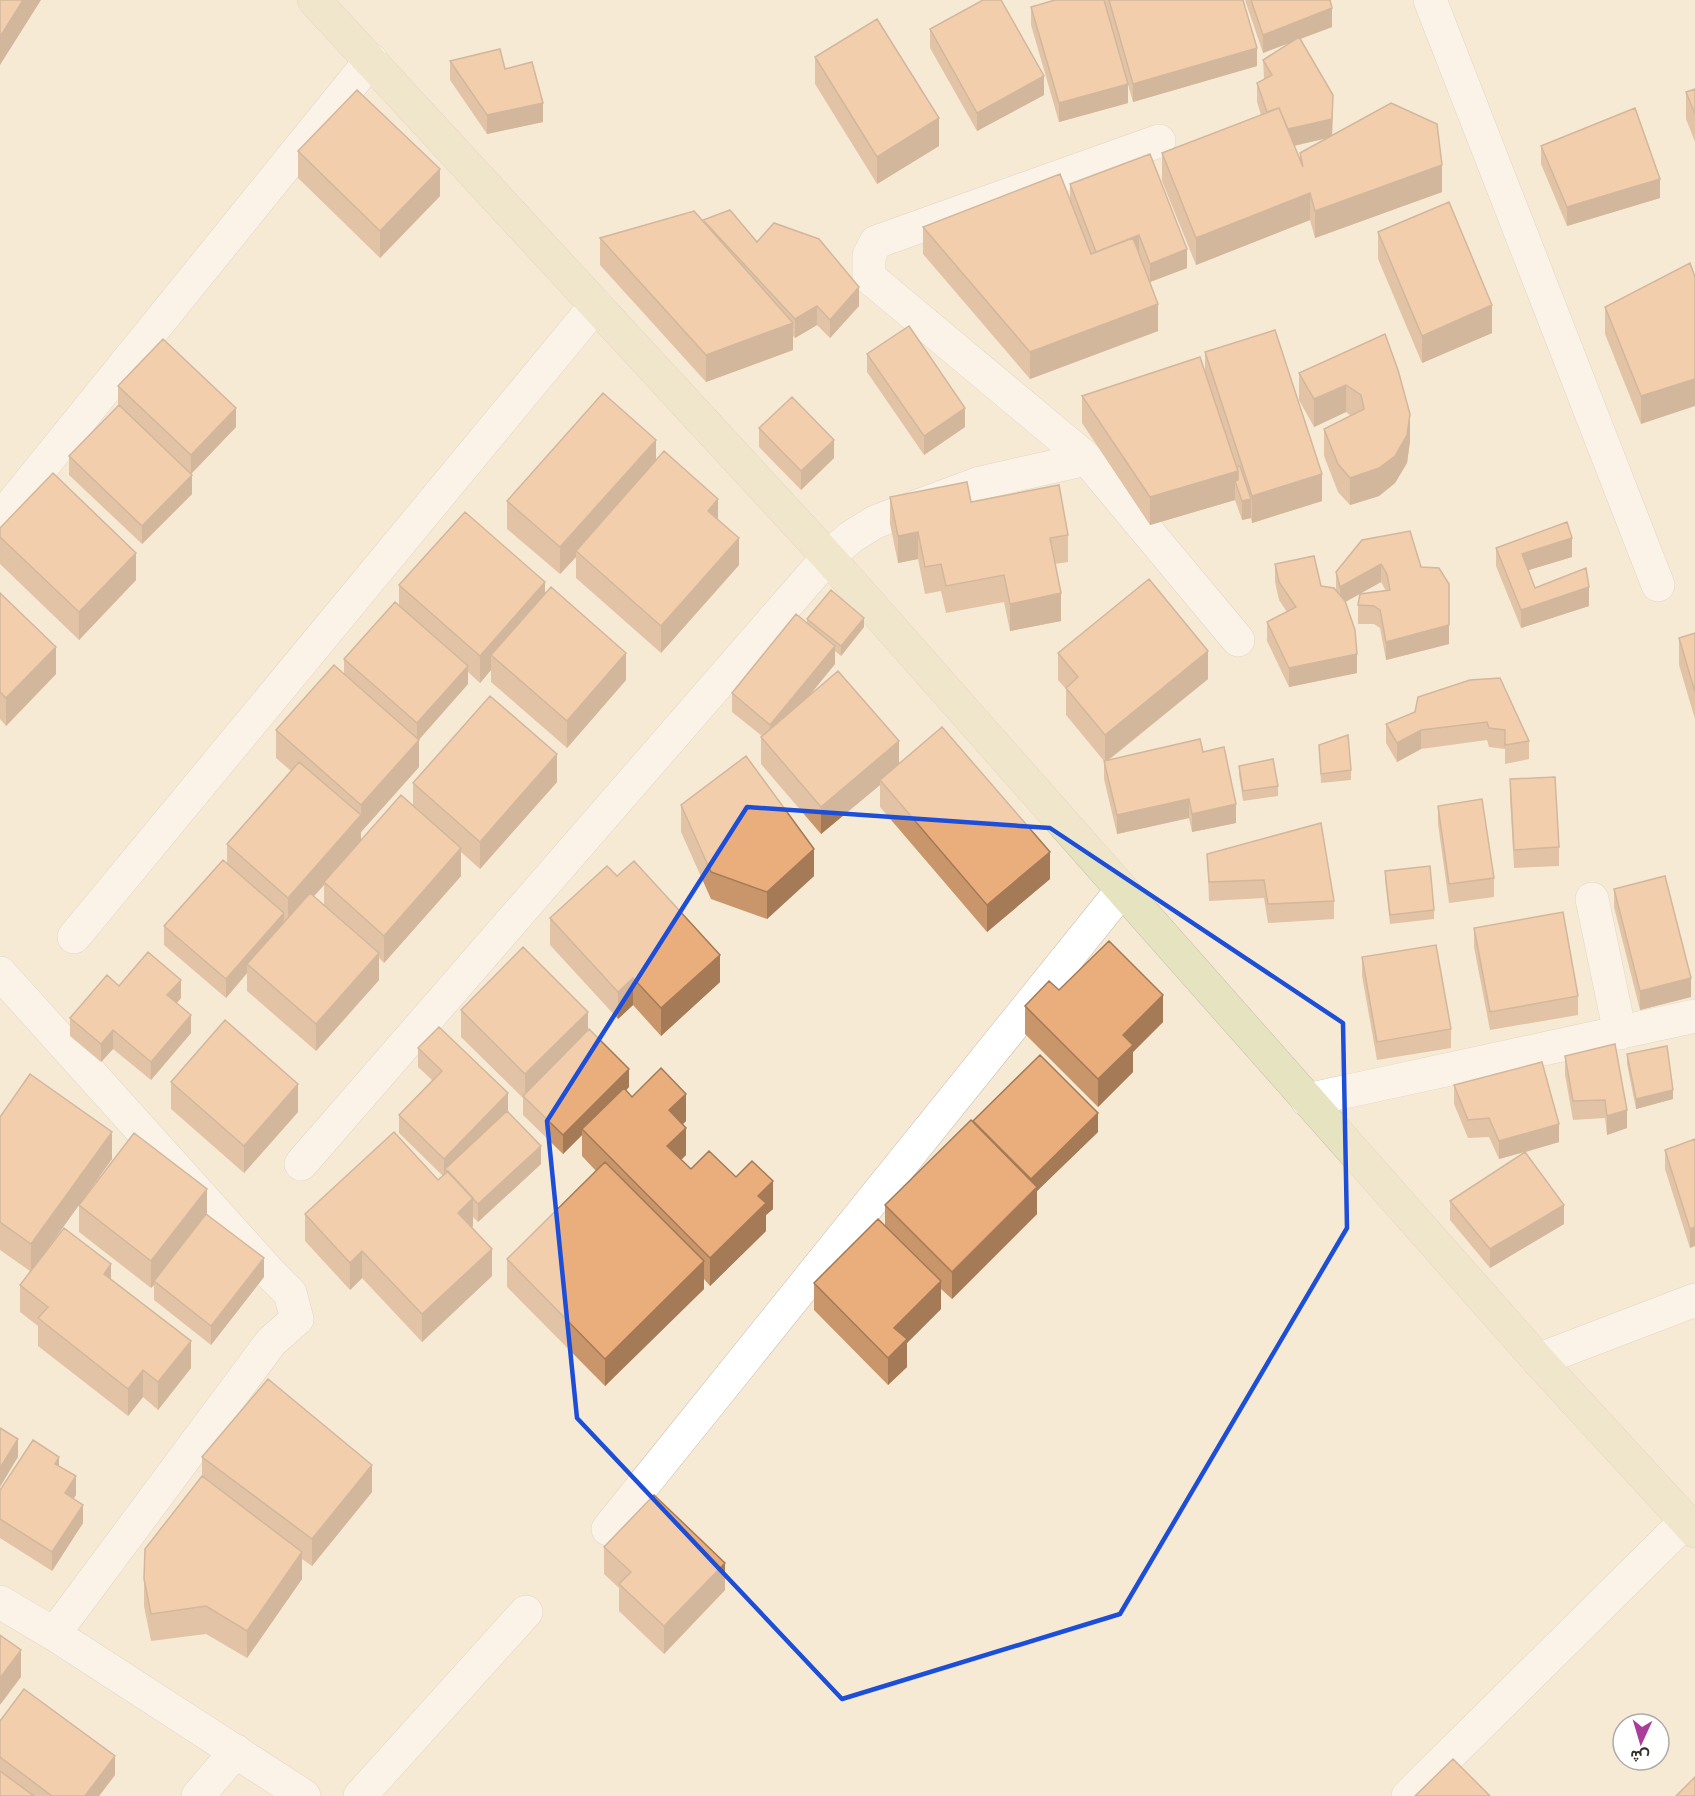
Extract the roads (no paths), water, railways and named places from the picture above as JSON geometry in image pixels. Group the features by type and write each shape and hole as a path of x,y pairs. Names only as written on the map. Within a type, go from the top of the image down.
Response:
{"street":[{"path":"314,0 828,557 1538,1360 1690,1526 1408,1796"},
{"path":"1430,0 1658,585"},
{"path":"0,519 370,60"},
{"path":"1159,141 876,242 869,256 869,277 1087,459 1238,640"},
{"path":"74,937 596,305"},
{"path":"301,1164 828,557 851,537 875,522 980,483 1087,459"},
{"path":"609,1528 1122,890"},
{"path":"1592,899 1620,1032"},
{"path":"0,973 290,1293 297,1319 272,1342 54,1634"},
{"path":"1307,1100 1695,1016"},
{"path":"1538,1360 1695,1300"},
{"path":"0,1602 236,1750 304,1796"},
{"path":"360,1796 526,1612"},
{"path":"198,1796 236,1750"}]}
